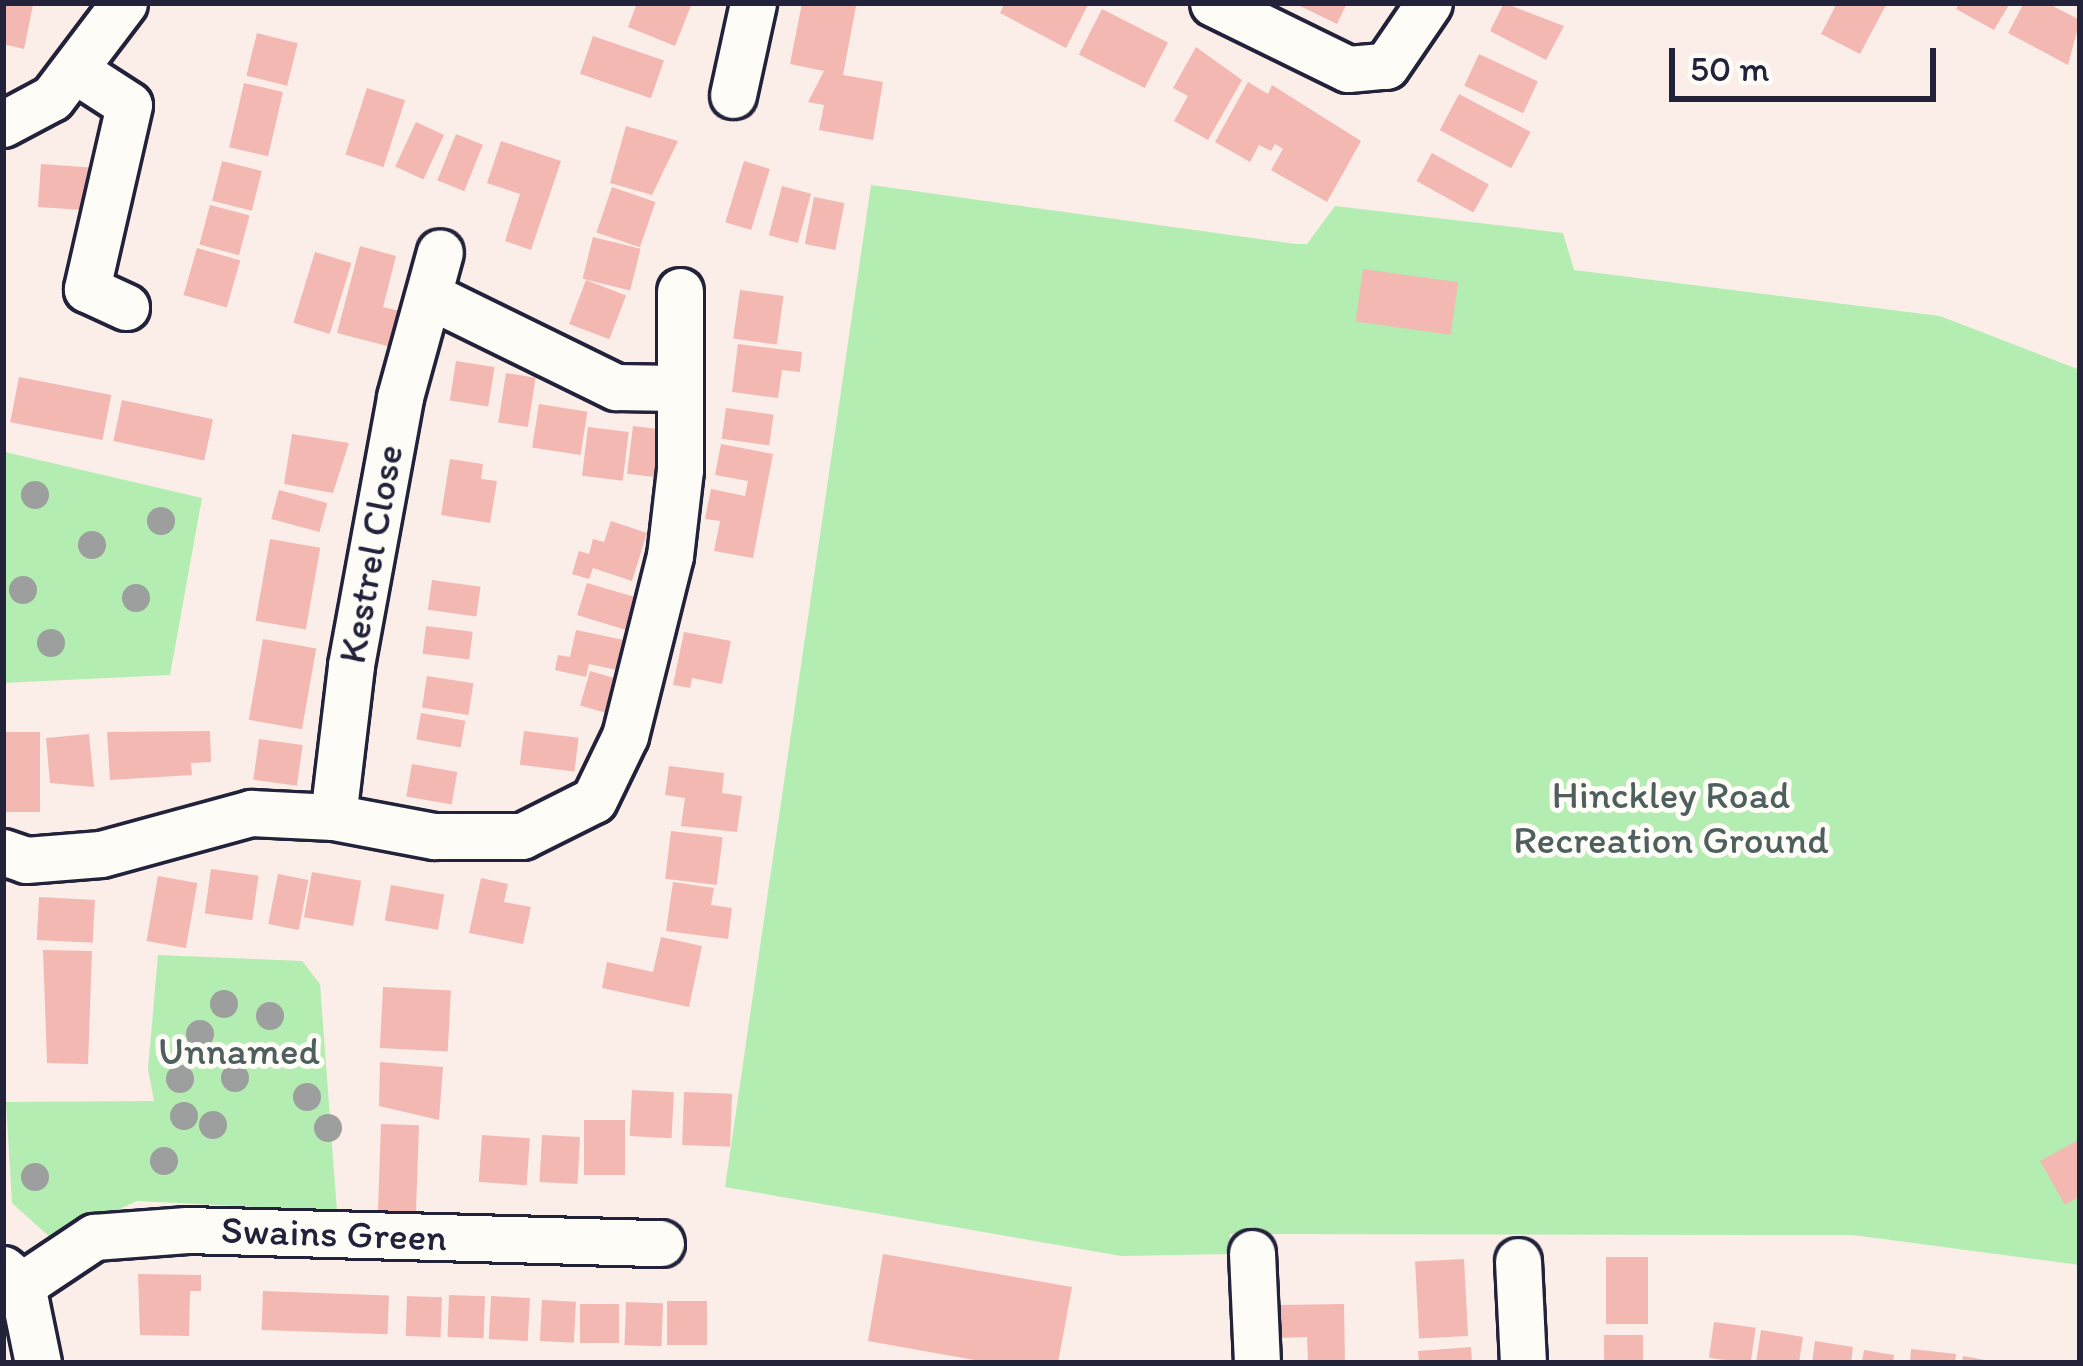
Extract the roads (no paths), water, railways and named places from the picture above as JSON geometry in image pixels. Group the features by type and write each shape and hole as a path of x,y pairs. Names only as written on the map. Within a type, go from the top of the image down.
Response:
{"street":[{"path":"3,124 36,109 75,70 124,3"},
{"path":"733,95 753,3"},
{"path":"1213,3 1348,69 1385,66 1430,3"},
{"path":"75,70 132,92 87,295"},
{"name":"Kestrel Close","path":"334,817 351,665 393,430 440,252"},
{"path":"3,852 26,860 101,854 251,813 334,817 434,836 522,836 594,800 625,736 670,556 680,470 676,388 680,291"},
{"path":"432,296 616,387 676,388"},
{"name":"Swains Green","path":"12,1277 94,1238 187,1230 661,1243"},
{"path":"1252,1253 1257,1363"},
{"path":"1519,1261 1523,1363"},
{"path":"12,1277 38,1363"}],"park label":[{"name":"Hinckley Road Recreation Ground","path":"1671,818"},
{"name":"Unnamed","path":"239,1051"}]}
